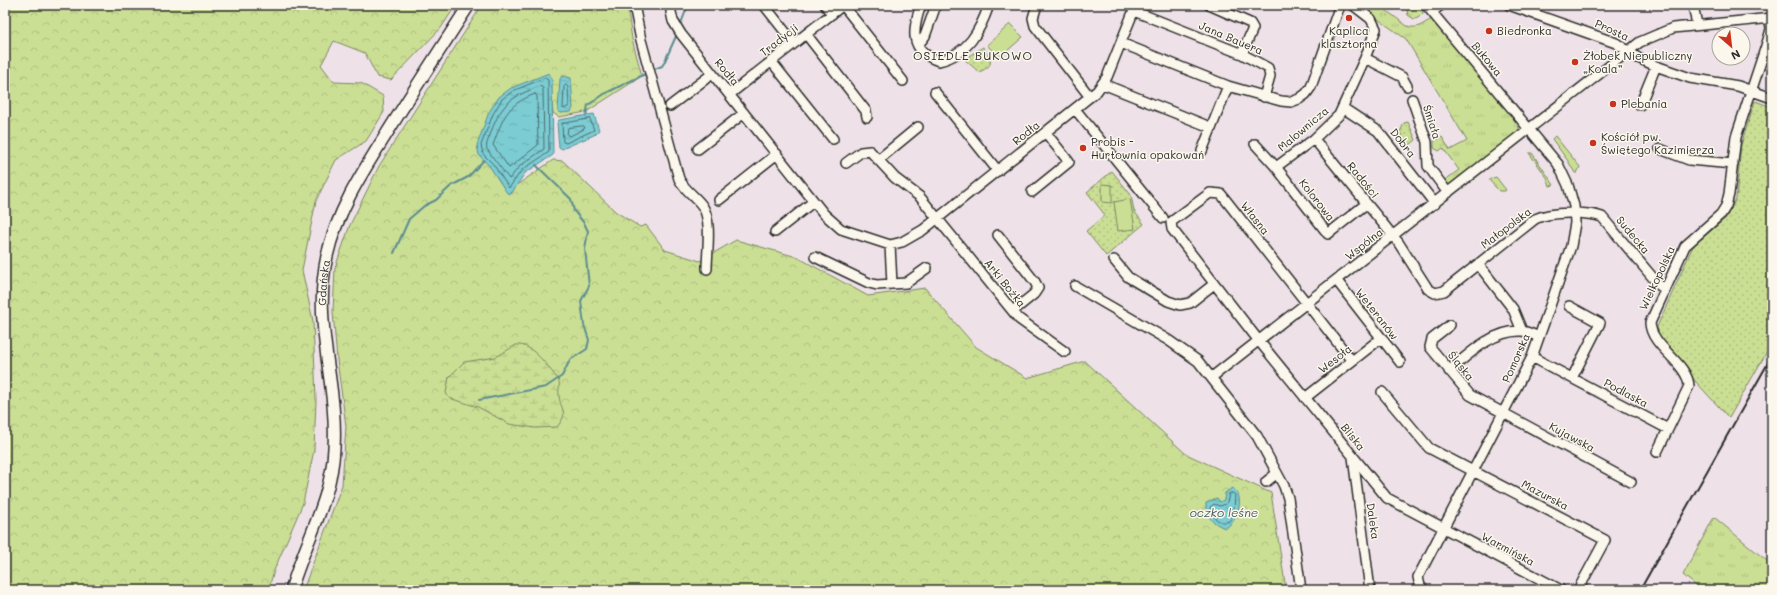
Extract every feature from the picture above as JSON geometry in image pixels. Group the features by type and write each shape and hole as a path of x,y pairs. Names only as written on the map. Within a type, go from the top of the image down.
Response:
{"main road":[{"name":"Gdańska","path":"291,590 324,504 333,465 334,425 322,313 326,263 335,228 346,203 364,170 468,5"}],"street":[{"path":"634,5 641,40 679,179 684,189 700,203 705,211 708,229 706,269"},
{"path":"764,5 794,43"},
{"path":"825,5 832,14"},
{"path":"843,5 903,81"},
{"name":"Tradycji","path":"730,94 843,5"},
{"path":"921,5 914,27 914,34 918,45 927,56 939,61 955,56 969,44 977,34 989,5"},
{"path":"918,45 925,36 936,5"},
{"path":"1037,5 1033,18 1034,26 1090,97"},
{"path":"1209,5 1250,23 1253,28 1242,54"},
{"path":"1121,43 1228,86 1285,102 1299,99 1306,94 1311,87 1340,5"},
{"name":"Malownicza","path":"1276,167 1314,139 1335,119 1343,108 1365,58 1375,32 1376,25 1371,19 1353,5"},
{"name":"Bukowa","path":"1426,5 1529,129"},
{"path":"1432,12 1441,5"},
{"name":"Prosta","path":"1510,5 1616,43 1656,66 1690,78 1733,84 1772,98"},
{"path":"1693,5 1697,25"},
{"name":"Rodła","path":"671,12 672,21 681,34 712,74 730,94 813,202 833,224 841,229 879,243 890,245 910,238 937,219 1090,97 1103,84 1135,8"},
{"name":"Jana Bauera","path":"1135,8 1242,54 1268,68 1270,76 1264,97"},
{"name":"Wspólna","path":"1212,377 1337,281 1640,42 1663,31 1697,25 1771,18"},
{"name":"Wielkopolska","path":"1657,452 1689,386 1688,378 1650,329 1651,320 1686,246 1720,214 1726,206 1730,194 1736,137 1751,90 1768,54 1771,18"},
{"path":"806,34 866,111 867,117"},
{"path":"1365,58 1402,77 1407,86"},
{"path":"771,61 833,138"},
{"path":"1640,105 1656,66"},
{"path":"670,106 712,74"},
{"path":"1103,84 1210,127"},
{"path":"1202,151 1210,127 1228,86"},
{"path":"935,92 998,171"},
{"name":"Śmiała","path":"1412,99 1427,142 1428,166 1448,193"},
{"name":"Dobra","path":"1343,108 1378,131 1435,204"},
{"name":"Bliska","path":"1075,109 1167,220 1172,229 1214,284 1371,479 1392,501 1443,529"},
{"path":"698,149 744,113"},
{"path":"846,164 866,151 870,151 878,160 918,127"},
{"name":"Pomorska","path":"1424,590 1420,586 1418,577 1532,357 1571,246 1574,215 1570,191 1563,173 1551,155 1529,129"},
{"path":"1032,192 1069,162 1046,133"},
{"name":"Radości","path":"1314,139 1366,204 1394,236"},
{"name":"Kolorowa","path":"1255,144 1276,167 1328,234 1366,204"},
{"path":"1660,150 1689,160 1733,164"},
{"path":"719,200 777,154"},
{"name":"Arki Bożka","path":"878,160 895,178 920,197 1019,319 1065,352"},
{"name":"Własna","path":"1167,220 1210,193 1221,194 1352,360"},
{"path":"775,232 813,202"},
{"name":"Małopolska","path":"1394,236 1428,288 1435,294 1444,291 1535,219 1546,215 1574,215"},
{"name":"Sudecka","path":"1574,215 1602,216 1659,285 1665,288"},
{"path":"998,235 1035,282 1038,288 1034,294 1013,311"},
{"path":"890,245 892,284"},
{"path":"815,257 869,283 877,285 906,283 927,268"},
{"path":"1114,260 1128,277 1174,304 1180,305 1190,302 1214,284"},
{"name":"Małopolska","path":"1478,264 1513,309 1522,331"},
{"name":"Weteranów","path":"1337,281 1380,339 1400,362"},
{"path":"1075,286 1184,350 1198,361 1257,436 1277,473 1288,498 1301,590"},
{"path":"1569,306 1600,323 1572,378"},
{"name":"Śląska","path":"1450,325 1432,339 1429,344 1430,347 1470,395 1503,414"},
{"path":"1449,371 1483,343 1510,333 1522,331 1539,337"},
{"name":"Wesoła","path":"1305,398 1380,339"},
{"name":"Podlaska","path":"1532,357 1668,429"},
{"name":"Mazurska","path":"1382,392 1429,448 1605,540 1578,590"},
{"name":"Kujawska","path":"1503,414 1631,482"},
{"name":"Daleka","path":"1352,456 1370,590"},
{"path":"1266,482 1277,473"},
{"path":"1356,485 1362,479 1371,479"},
{"name":"Warmińska","path":"1443,529 1561,590"}],"green space":[{"path":"5,5 456,5 441,28 391,80 377,77 365,53 334,41 321,65 334,82 361,83 383,96 384,112 366,141 336,160 316,201 302,270 313,321 316,400 314,450 303,503 275,568 268,590 5,590"},
{"path":"482,5 627,5 632,39 642,76 586,112 559,117 553,113 548,77 514,187 553,160 563,161 616,212 640,227 646,225 665,250 700,261 736,240 797,257 868,296 925,288 976,347 1027,378 1085,361 1186,454 1271,493 1286,590 303,590 342,485 346,426 337,360 333,312 335,268 350,225 379,166"},
{"path":"1358,5 1379,5 1407,26 1411,27 1420,26 1432,19 1518,122 1519,129 1517,134 1450,186 1445,180 1459,170 1443,148 1439,151 1434,148 1434,141 1442,137 1450,150 1467,141 1406,39"},
{"path":"1406,5 1420,5 1423,13 1418,18 1414,19 1408,15"},
{"path":"1010,24 1023,37 999,58 987,45"},
{"path":"983,47 990,59 990,64 988,67 979,72 964,59"},
{"path":"1755,101 1772,107 1772,343 1729,418 1659,338 1657,327 1693,246 1726,218 1736,199 1741,145"},
{"path":"1408,122 1416,140 1407,147 1400,132 1404,123"},
{"path":"1555,136 1580,167 1577,173 1575,173 1552,139"},
{"path":"1529,153 1532,153 1554,185 1550,186 1546,176"},
{"path":"1112,171 1131,195 1134,211 1144,224 1106,256 1086,231 1105,215 1087,192"},
{"path":"1496,177 1506,190 1505,191 1499,191 1490,181 1490,179"},
{"path":"1102,184 1112,185 1112,203 1102,202"},
{"path":"1130,199 1135,229 1118,231 1114,202"},
{"path":"516,345 522,345 534,352 558,379 560,400 564,414 557,427 535,428 509,424 478,407 449,398 446,393 449,377 464,362 496,357"},
{"path":"1714,517 1772,565 1772,590 1701,590 1683,575"}],"water":[{"path":"549,73 552,79 553,155 525,173 511,194 507,193 490,167 479,155 477,145 489,112 499,97 511,88"},
{"path":"562,76 571,78 573,108 571,112 561,113 558,111 560,79"},
{"path":"594,114 599,130 594,135 562,149 559,147 557,123 559,120"},
{"name":"oczko leśne","path":"1232,488 1239,496 1239,508 1234,520 1225,528 1213,522 1208,516 1206,503 1217,498 1220,502 1224,500 1225,493"}],"waterway":[{"path":"680,26 688,5"},
{"path":"652,70 662,66 677,34"},
{"path":"586,116 588,105 606,93 647,73"},
{"path":"394,253 409,219 424,206 436,200 451,186 468,177 484,160"},
{"path":"479,400 546,387 562,376 570,360 587,349 589,340 584,325 581,301 589,286 585,249 588,231 584,223 574,211 571,199 536,165"}],"railway":[{"path":"1640,590 1772,356"}],"place":[{"name":"Kaplica klasztorna","path":"1349,18"},
{"name":"Biedronka","path":"1489,31"},
{"name":"Żłobek Niepubliczny „Koala”","path":"1575,62"},
{"name":"Plebania","path":"1613,104"},
{"name":"Kościół pw. Świętego Kazimierza","path":"1593,143"},
{"name":"Probis - Hurtownia opakowań","path":"1083,148"}],"district":[{"name":"OSIEDLE BUKOWO","path":"973,56"}]}
